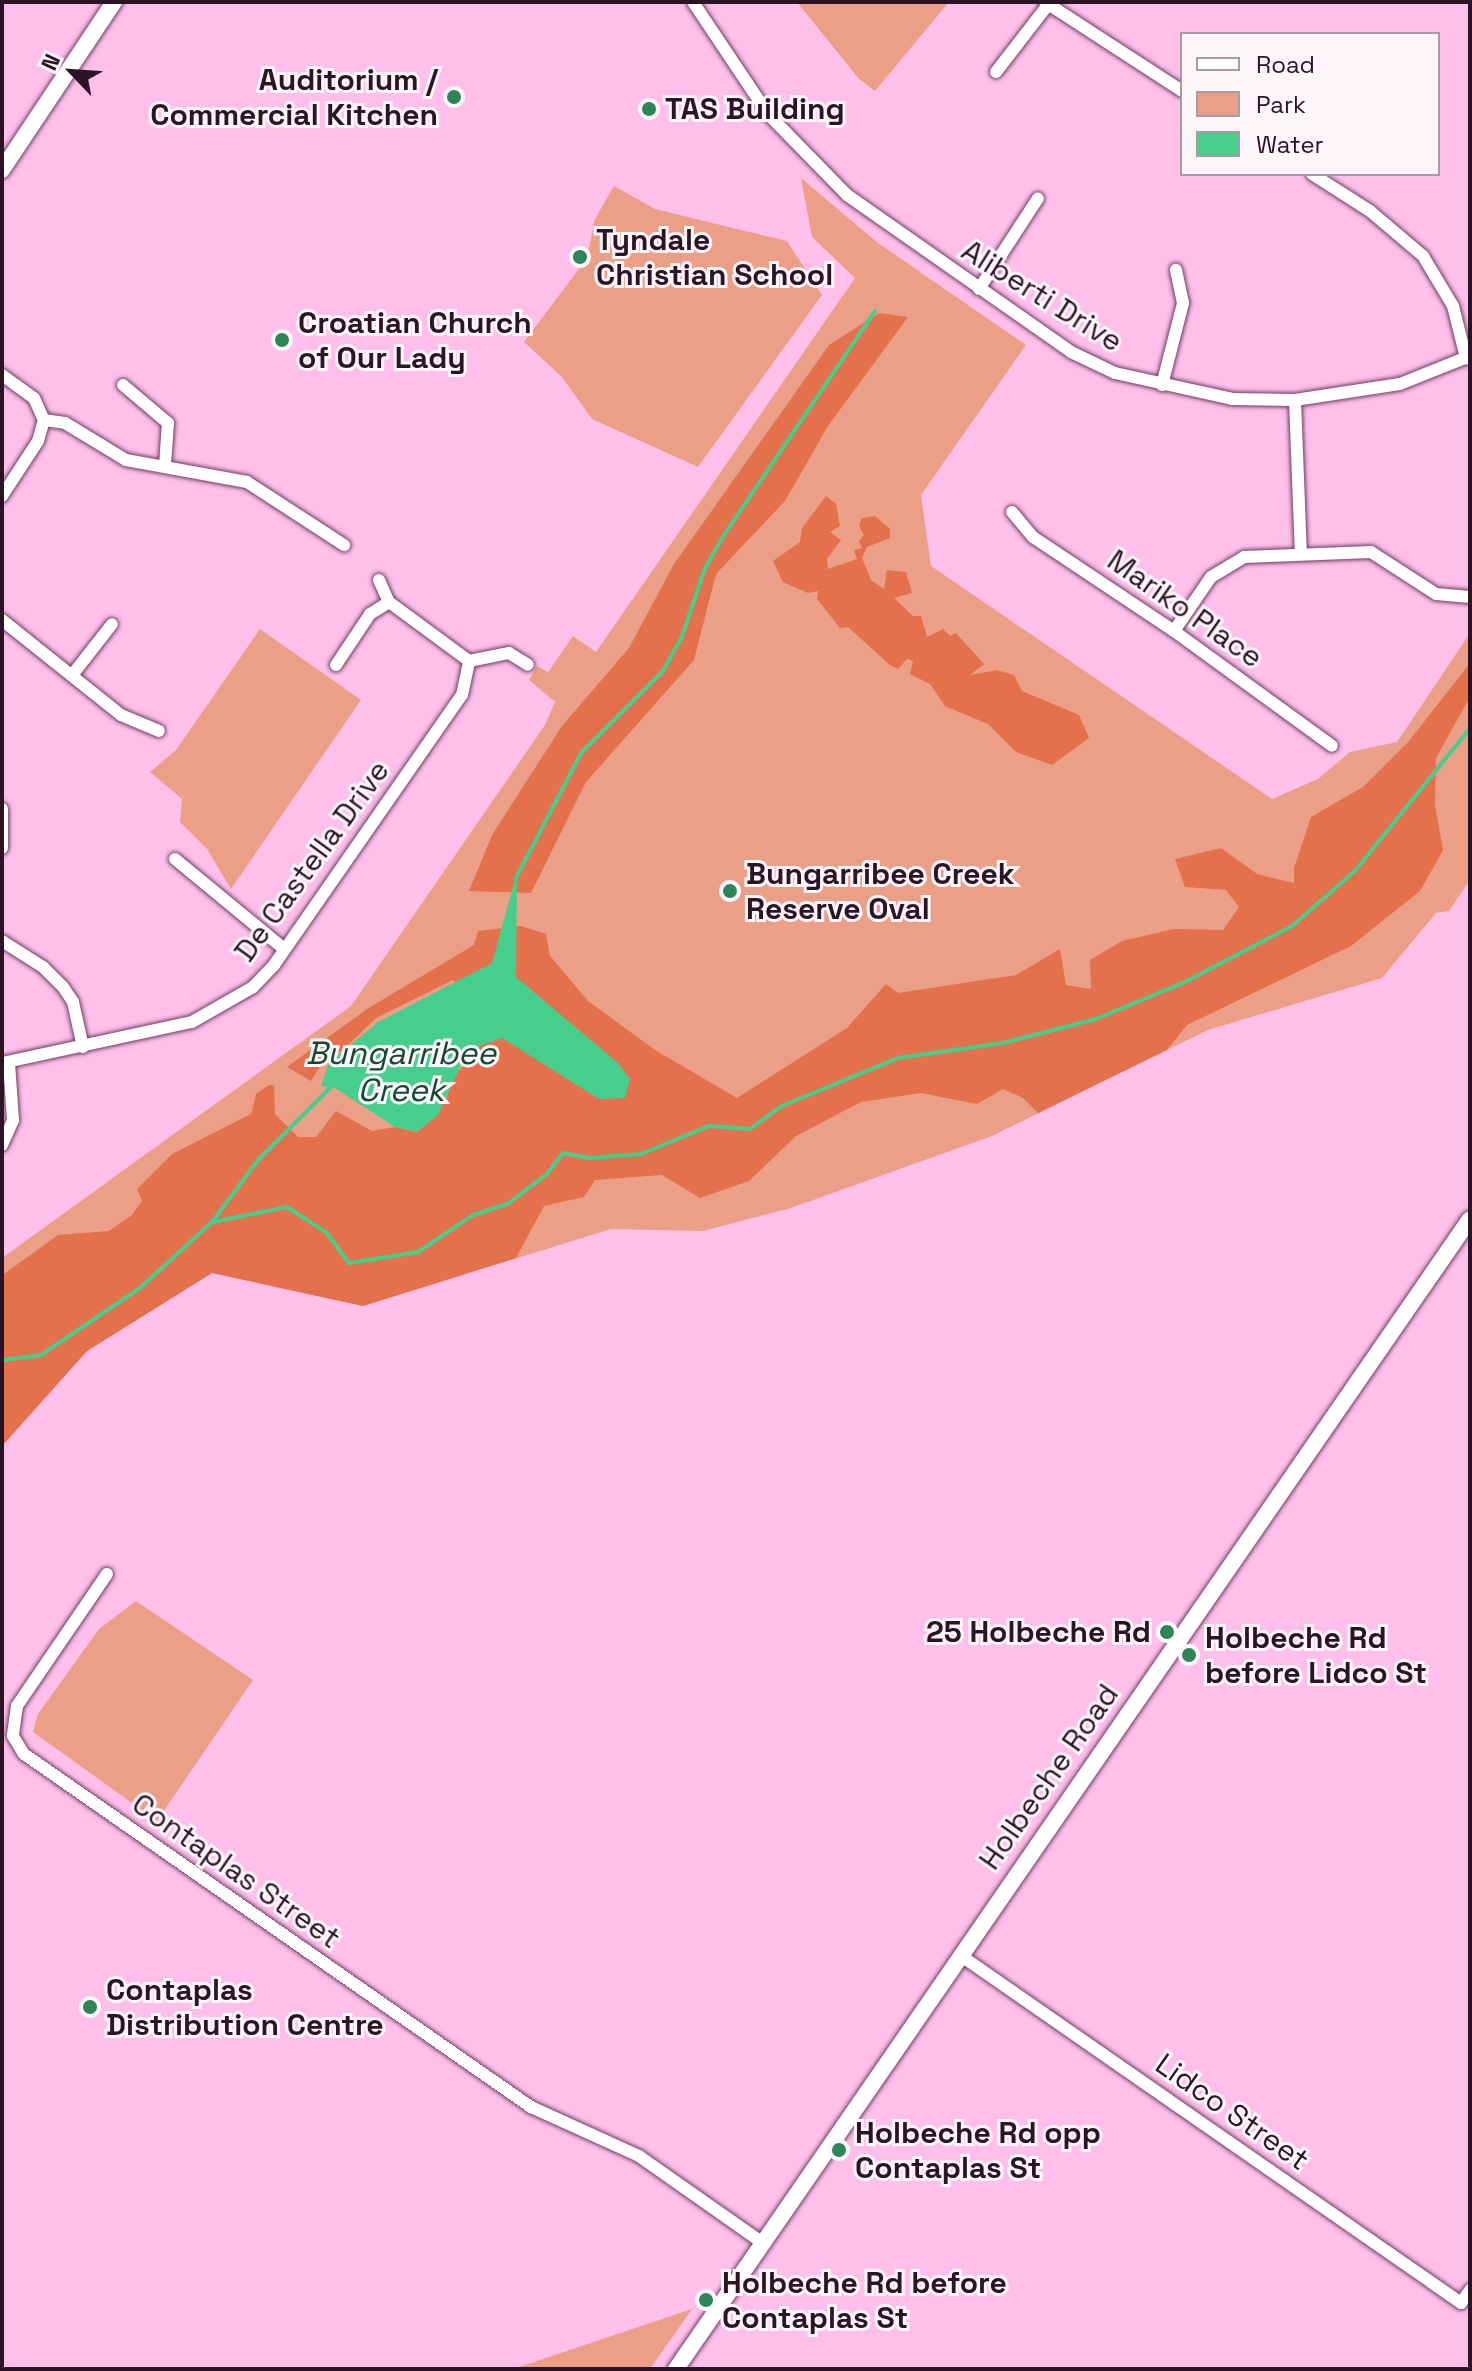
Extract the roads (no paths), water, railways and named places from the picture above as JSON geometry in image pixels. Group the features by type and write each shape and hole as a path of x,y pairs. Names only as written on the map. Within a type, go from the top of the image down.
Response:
{"street":[{"path":"2,170 114,2"},
{"name":"Aliberti Drive","path":"693,2 768,114 818,168 901,236 1071,352 1115,373 1232,399 1295,400 1400,384 1468,357"},
{"path":"996,72 1046,4 1180,90"},
{"path":"1315,176 1370,211 1423,256 1453,306 1468,357"},
{"path":"979,289 1038,198"},
{"path":"1162,385 1183,303 1176,270"},
{"path":"2,375 34,398 44,420 38,441 2,496"},
{"path":"123,385 168,423 165,465"},
{"path":"1295,400 1301,553"},
{"path":"44,420 65,423 126,460 165,465 262,488 344,545"},
{"name":"Mariko Place","path":"1012,512 1033,537 1174,631 1332,746"},
{"path":"1174,631 1222,567 1244,557 1371,552 1436,594 1470,597"},
{"path":"379,580 389,602 469,661 509,653 528,665"},
{"path":"336,665 370,614 389,602"},
{"path":"2,620 121,715 159,731"},
{"path":"73,674 112,624"},
{"name":"De Castella Drive","path":"5,1063 211,1015 253,987 284,949 462,695 469,661"},
{"path":"2,848 4,809"},
{"path":"175,859 284,949"},
{"path":"2,941 43,967 63,987 73,1002 83,1047"},
{"path":"2,1145 13,1120 5,1063"},
{"name":"Holbeche Road","path":"676,2369 1470,1219"},
{"name":"Contaplas Street","path":"107,1574 17,1706 13,1736 24,1754 531,2107 639,2156 763,2243"},
{"name":"Lidco Street","path":"960,1955 1461,2303 1470,2290"}],"water":[{"name":"Bungarribee Creek","path":"517,872 516,977 618,1063 630,1079 625,1098 599,1099 502,1038 480,1046 462,1063 438,1115 417,1132 395,1127 335,1088 321,1086 329,1063 378,1022 492,963"}],"waterway":[{"path":"516,878 581,753 663,671 681,639 705,568 724,535 875,311"},
{"name":"Bungarribee Creek","path":"2,1360 41,1355 140,1288 212,1222 287,1207 327,1233 349,1263 418,1252 473,1215 509,1203 547,1174 563,1153 588,1158 641,1154 709,1126 750,1129 782,1106 898,1058 1003,1043 1096,1019 1185,982 1292,926 1354,872 1470,728"},
{"path":"212,1222 259,1159 333,1085"}],"place":[{"name":"Auditorium / Commercial Kitchen","path":"454,97"},
{"name":"TAS Building","path":"649,109"},
{"name":"Tyndale Christian School","path":"580,257"},
{"name":"Croatian Church of Our Lady","path":"282,340"},
{"name":"Bungarribee Creek Reserve Oval","path":"730,891"},
{"name":"25 Holbeche Rd","path":"1167,1632"},
{"name":"Holbeche Rd before Lidco St","path":"1189,1655"},
{"name":"Contaplas Distribution Centre","path":"90,2007"},
{"name":"Holbeche Rd opp Contaplas St","path":"839,2150"},
{"name":"Holbeche Rd before Contaplas St","path":"706,2300"}]}
